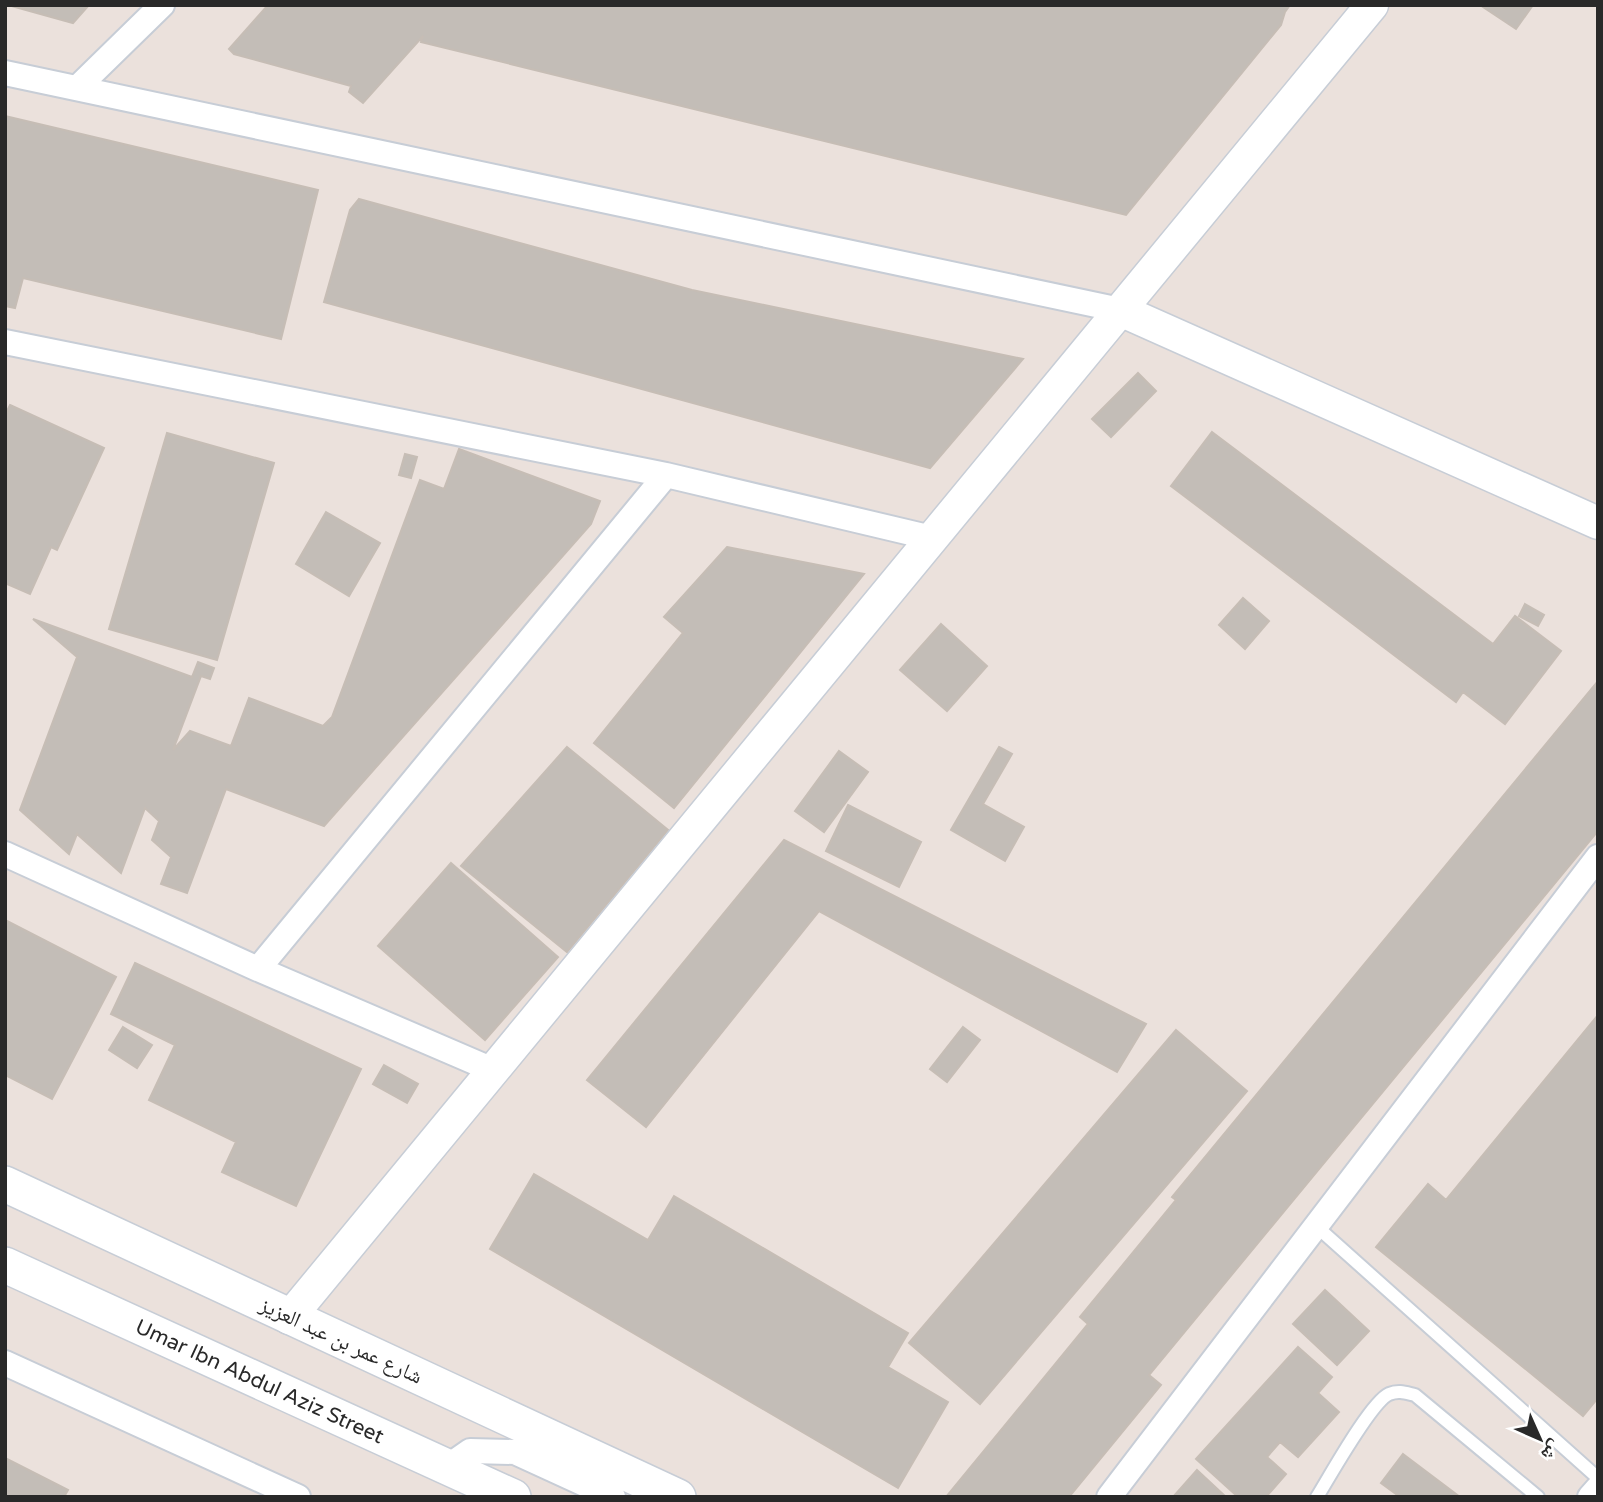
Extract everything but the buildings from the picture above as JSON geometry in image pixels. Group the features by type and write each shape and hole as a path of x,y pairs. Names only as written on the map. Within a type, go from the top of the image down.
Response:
{"main road":[{"name":"شارع عمر بن عبد العزيز","path":"5,1184 678,1497"},
{"name":"Umar Ibn Abdul Aziz Street","path":"5,1265 513,1497"}],"street":[{"path":"76,88 162,5"},
{"path":"289,1318 1372,5"},
{"path":"5,73 1121,310 1598,523"},
{"path":"5,342 666,475 932,538"},
{"path":"258,969 666,475"},
{"path":"5,854 258,969 493,1070"},
{"path":"1110,1497 1598,857"},
{"path":"5,1363 298,1497"},
{"path":"447,1467 470,1451 515,1452 614,1497"},
{"path":"1590,1497 1598,1488"}],"lane":[{"path":"1316,1226 1598,1478"},
{"path":"1317,1497 1373,1409 1387,1395 1400,1391 1415,1395 1538,1497"}]}
